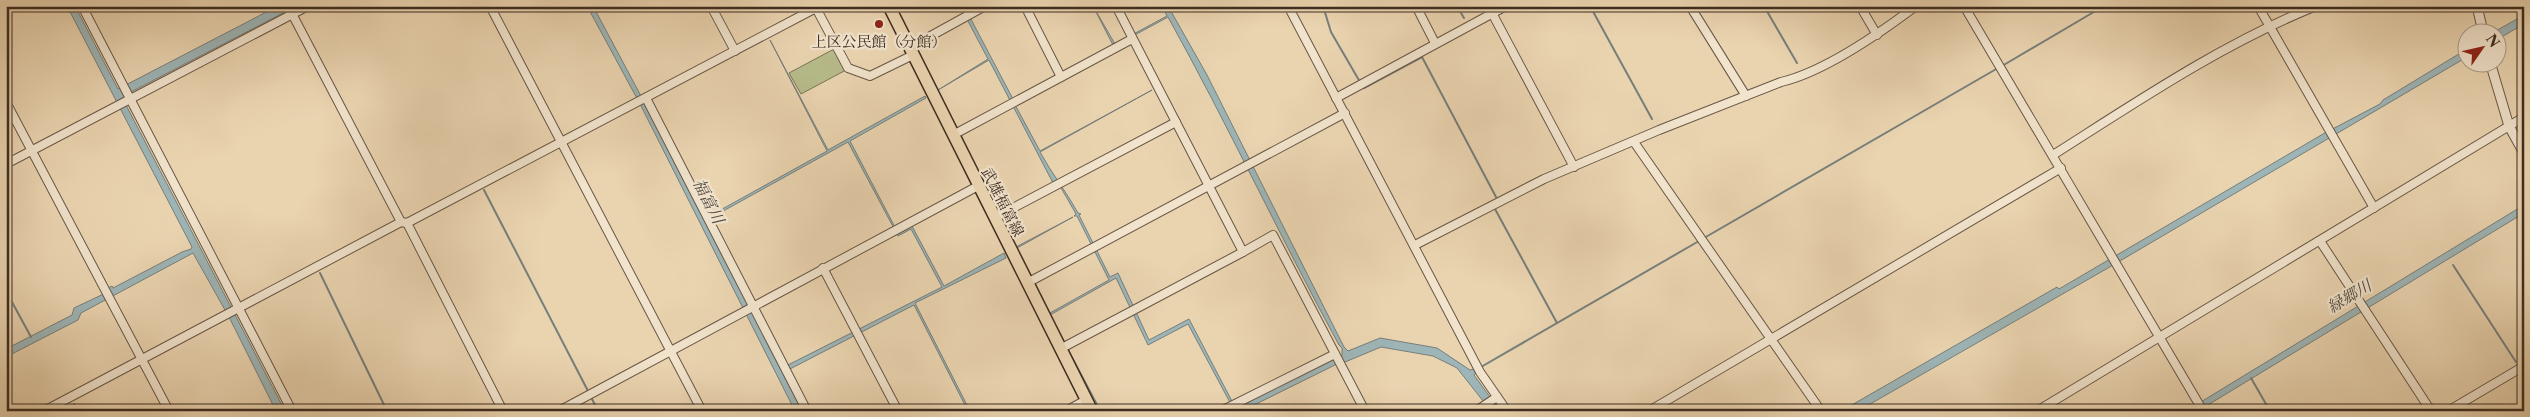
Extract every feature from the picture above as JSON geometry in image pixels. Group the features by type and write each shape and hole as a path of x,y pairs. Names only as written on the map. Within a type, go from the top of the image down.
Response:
{"main road":[{"name":"武雄福富線","path":"889,6 994,218 1064,347 1092,411"}],"street":[{"path":"82,6 123,84 126,100 233,311 292,411"},
{"path":"6,164 289,10 308,6"},
{"path":"490,6 702,411"},
{"path":"712,6 735,51"},
{"path":"44,411 816,8 848,68 870,76 985,6"},
{"path":"1025,6 1060,74"},
{"path":"1116,6 1243,252"},
{"path":"1288,6 1478,369 1495,398 1507,411"},
{"path":"1416,6 1435,43"},
{"path":"1336,98 1506,6"},
{"path":"1690,6 1746,96"},
{"path":"1860,6 1876,35"},
{"path":"1415,246 1544,179 1781,82 1798,78 1876,35 1916,6"},
{"path":"1964,6 2062,168 2204,411"},
{"path":"2258,6 2374,208"},
{"path":"2053,155 2174,77 2268,25 2316,6"},
{"path":"2477,6 2481,22"},
{"path":"289,10 503,411"},
{"path":"1492,13 1574,167"},
{"path":"953,135 1131,36"},
{"path":"2493,72 2509,126 2524,153"},
{"path":"646,98 807,411"},
{"path":"6,102 143,358 168,411"},
{"path":"1030,282 1345,113"},
{"path":"2037,411 2524,117"},
{"path":"994,218 1176,122"},
{"path":"1634,142 1821,411"},
{"path":"1649,411 2062,168"},
{"path":"559,411 978,186"},
{"path":"1064,347 1273,235 1365,411"},
{"path":"2320,241 2431,411"},
{"path":"823,268 898,411"},
{"path":"1221,411 1337,358"},
{"path":"2448,411 2524,366"},
{"path":"1476,411 1495,398"},
{"path":"1066,411 1086,400"}],"green space":[{"path":"834,49 846,70 801,94 789,73"}],"water":[{"path":"67,6 75,6 118,89 278,6 289,6 284,9 285,12 125,95 126,105 285,411 276,411 230,319 193,253 81,313 78,320 6,357 6,349 72,315 74,308 110,291 108,288 112,286 113,288 192,247"},
{"path":"587,6 593,6 706,218 827,151 770,40 828,150 925,96 926,98 850,141 898,233 912,226 944,286 1004,253 1006,258 915,303 970,411 968,411 914,305 788,370 803,411 795,411 640,104","holes":["848,142 898,236 911,229 942,287 786,366 707,220"]},
{"path":"960,6 964,6 1013,99 1113,45 1093,6 1115,44 1167,16 1162,6 1168,6 1207,75 1344,347 1348,351 1380,338 1437,348 1470,370 1474,369 1476,373 1474,375 1500,411 1491,411 1457,368 1433,356 1381,347 1345,362 1342,359 1337,364 1242,411 1228,411 1233,408 1188,324 1148,345 1116,278 1050,315 1016,247 1073,217 1017,248 1050,313 1109,280 1060,186 1053,183 989,60 938,90 988,59","holes":["1168,17 1317,304 1342,348 1342,356 1334,360 1333,358 1235,407 1189,319 1149,340 1118,273 1110,277 1079,215 1081,214 1078,213 1040,152 1152,90 1040,151 1013,101"]},
{"path":"2524,15 2524,24 2508,33 2508,24"},
{"path":"2458,54 2458,62 2108,268 1858,411 1843,410 2057,287 2059,289 2323,134 2380,104 2383,100"},
{"path":"2524,205 2524,213 2198,411 2186,411"},
{"path":"1050,315 1101,411 1098,411"}],"waterway":[{"path":"1323,6 1331,32 1360,82"},
{"path":"1457,6 1464,18"},
{"path":"1590,6 1652,119"},
{"path":"1764,6 1797,63"},
{"path":"2002,66 2104,6"},
{"path":"1362,86 1364,88 1422,57 1496,197"},
{"path":"1704,238 1998,68"},
{"path":"484,190 588,391"},
{"path":"1495,209 1557,323"},
{"path":"1481,367 1699,241"},
{"path":"2453,265 2516,362"},
{"path":"320,273 387,411"},
{"path":"6,291 31,337"},
{"path":"2251,378 2270,411"},
{"path":"2519,384 2524,393"},
{"path":"592,399 598,411"},
{"path":"74,404 78,411"}],"place":[{"name":"上区公民館（分館）","path":"879,24"}],"water label":[{"name":"福富川","path":"709,201"},
{"name":"緑郷川","path":"2349,296"}]}
